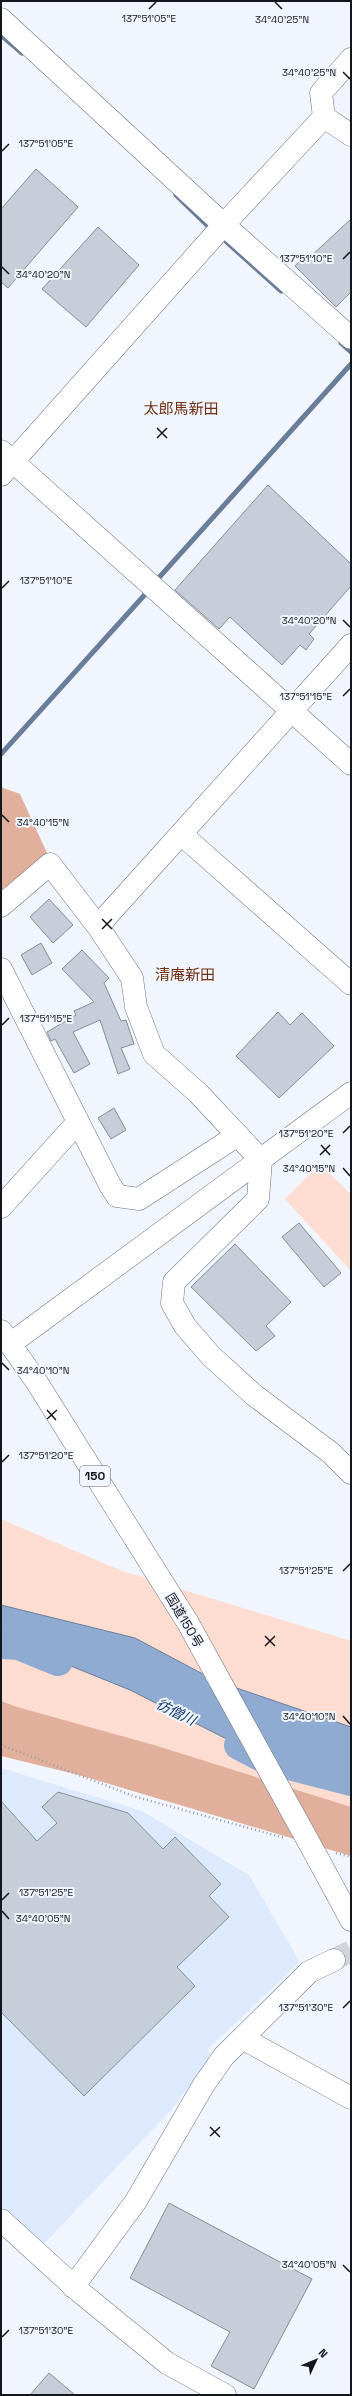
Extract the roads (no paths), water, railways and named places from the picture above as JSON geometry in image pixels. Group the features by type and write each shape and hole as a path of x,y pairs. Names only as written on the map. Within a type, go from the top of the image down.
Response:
{"main road":[{"path":"1,19 224,225 351,338"},
{"path":"351,59 321,93 324,117 351,135"},
{"path":"324,117 5,463 293,711 351,764"},
{"path":"99,928 106,917 351,645"},
{"path":"181,834 351,984"},
{"path":"1,906 50,864 99,928 132,978 136,1008 154,1054 198,1093 261,1160 258,1199 174,1282 172,1303 185,1326 211,1356 254,1395 331,1453 351,1473"},
{"path":"1,969 110,1185 117,1196 139,1199 238,1135"},
{"path":"6,1338 261,1160 351,1092"},
{"path":"1,1207 78,1122"},
{"name":"国道150号","path":"6,1338 36,1381 188,1623 323,1855 351,1920"},
{"path":"73,2287 136,2201 203,2086 224,2056 310,1972 334,1960"},
{"path":"242,2038 351,2098"},
{"path":"1,2220 73,2287 167,2363 226,2395"}],"water":[{"path":"1,1605 135,1638 216,1681 351,1727 351,1773 266,1759 130,1690 19,1645 1,1641"}],"waterway":[{"path":"1,35 22,53"},
{"path":"176,195 212,230"},
{"path":"220,236 281,291"},
{"path":"341,343 351,352"},
{"path":"155,582 351,364"},
{"path":"1,754 149,590"},
{"name":"彷僧川","path":"1,1644 19,1645 58,1661"},
{"name":"彷僧川","path":"239,1745 266,1759 351,1781"}],"tunnel":[{"path":"334,1960 351,1951"}],"district":[{"name":"太郎馬新田","path":"181,409"},
{"name":"清庵新田","path":"185,975"}]}
